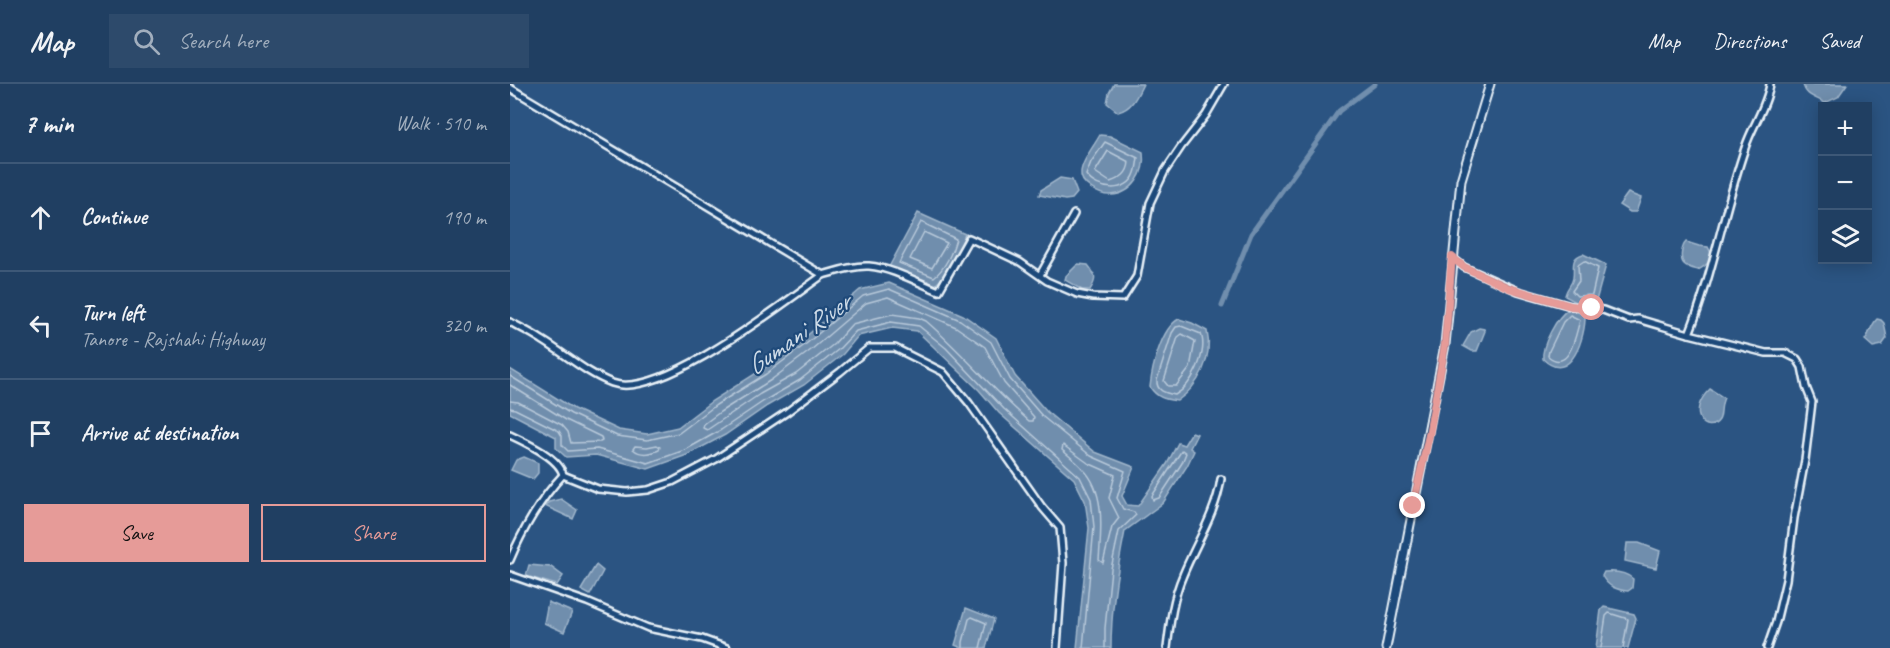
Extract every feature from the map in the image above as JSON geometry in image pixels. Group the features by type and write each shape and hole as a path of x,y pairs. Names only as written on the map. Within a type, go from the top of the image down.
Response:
{"main road":[{"path":"1386,648 1445,345 1461,180 1490,84"}],"street":[{"path":"510,322 613,384 626,385 664,375 724,345 823,275 869,266 901,275 939,291 969,238 1020,262 1047,281 1077,294 1123,298 1137,276 1150,203 1165,171 1198,126 1224,84"},
{"path":"1689,333 1710,272 1744,148 1768,97 1770,84"},
{"path":"510,88 823,275"},
{"path":"1040,275 1074,214"},
{"path":"1452,257 1464,267 1523,293 1571,306 1603,310 1629,320 1638,319 1766,353 1785,353 1797,359 1802,367 1812,402 1786,580 1767,648"},
{"path":"510,435 529,444 556,463 563,475 598,489 627,492 648,490 672,482 716,459 778,418 869,348 895,348 943,372 969,403 1042,507 1060,528 1063,563 1057,648"},
{"path":"510,560 541,504 563,475"},
{"path":"1167,648 1172,613 1182,577 1218,498 1221,479"},
{"path":"510,575 587,602 648,628 702,639 727,648"}],"water":[{"path":"1114,84 1143,84 1130,105 1118,112 1107,103"},
{"path":"1803,84 1847,84 1838,97 1827,102 1808,94"},
{"path":"1100,135 1110,136 1143,152 1140,175 1132,186 1119,194 1106,195 1096,191 1083,181 1081,176 1084,163"},
{"path":"1060,178 1072,180 1077,193 1072,199 1065,200 1039,195 1041,190"},
{"path":"1628,193 1641,198 1636,212 1630,212 1619,205"},
{"path":"918,213 965,234 949,268 935,285 889,267"},
{"path":"1686,242 1708,247 1711,257 1705,266 1698,270 1682,262 1683,246"},
{"path":"1583,254 1606,265 1596,301 1576,302 1565,296 1572,280 1574,261"},
{"path":"1078,264 1088,265 1094,274 1095,280 1090,290 1082,290 1065,280"},
{"path":"889,283 963,315 996,338 1015,376 1047,412 1095,452 1134,467 1122,496 1127,505 1138,506 1167,464 1178,443 1184,445 1192,432 1197,434 1190,448 1194,451 1187,466 1163,503 1125,531 1115,590 1111,648 1077,648 1089,528 1085,501 1074,479 999,413 979,390 917,331 892,328 858,336 843,354 804,385 767,406 725,435 687,455 648,469 596,455 566,457 556,448 556,437 510,413 510,369 574,409 619,430 647,434 678,427 803,339 860,290"},
{"path":"1569,309 1585,315 1580,345 1569,362 1562,366 1553,366 1543,359 1543,353 1555,324"},
{"path":"1179,319 1207,331 1208,351 1198,379 1192,388 1177,401 1158,396 1150,387 1162,339"},
{"path":"1877,319 1884,323 1887,338 1882,345 1873,347 1865,340"},
{"path":"1479,328 1485,331 1477,351 1463,346 1471,332"},
{"path":"1710,389 1724,398 1719,420 1709,425 1704,424 1701,420 1699,407 1702,398"},
{"path":"524,457 538,463 538,473 533,479 511,470 516,460"},
{"path":"561,499 577,510 573,519 545,506 549,502"},
{"path":"1627,543 1639,543 1660,551 1656,568 1625,561"},
{"path":"529,565 551,567 563,576 557,585 526,576"},
{"path":"596,565 603,571 590,595 581,590"},
{"path":"1604,572 1620,572 1627,575 1633,579 1632,588 1628,591 1613,587 1602,576"},
{"path":"548,602 572,612 564,632 544,623"},
{"path":"1604,607 1634,614 1636,618 1628,648 1596,648 1601,610"},
{"path":"966,608 994,619 986,648 962,648 955,645"}],"waterway":[{"path":"1222,306 1251,234 1339,111 1375,84"}],"route":[{"path":"1413,506 1429,435 1445,345 1452,257 1464,267 1509,288 1571,306 1592,308"}],"water label":[{"name":"Gumani River","path":"798,334"}]}
